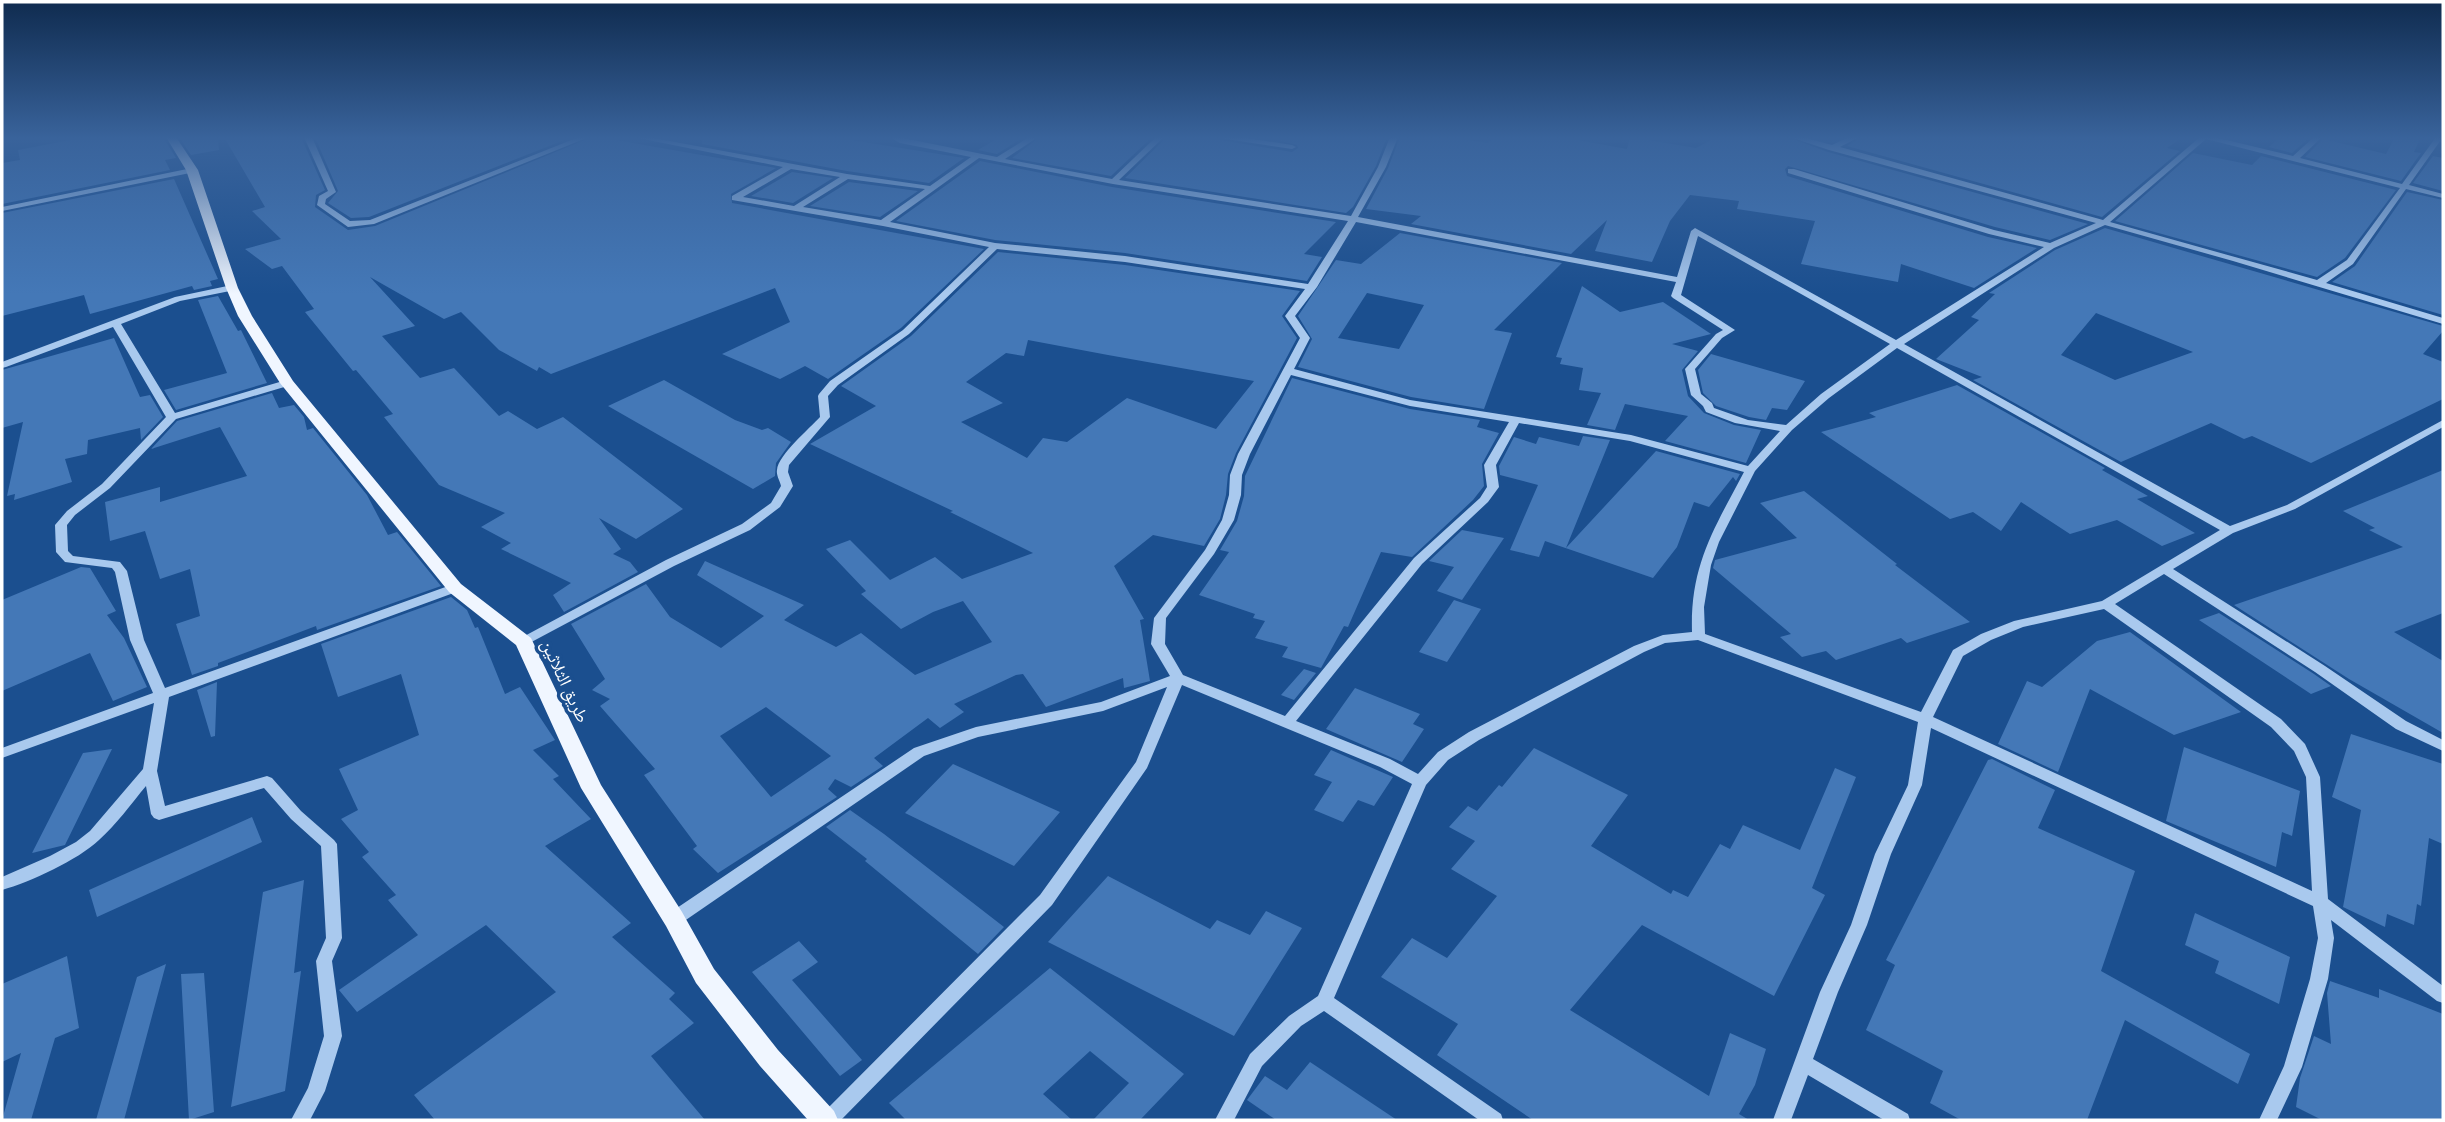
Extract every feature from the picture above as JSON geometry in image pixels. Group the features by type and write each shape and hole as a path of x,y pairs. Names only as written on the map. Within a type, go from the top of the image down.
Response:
{"main road":[{"name":"طريق الثلاثين","path":"199,189 232,288 287,383 455,588 524,642 592,788 674,919 705,976 769,1058 827,1120"}],"street":[{"path":"2,209 98,189"},
{"path":"331,189 332,192 322,198 321,205 341,220 357,224 381,218 453,189"},
{"path":"750,189 735,198 883,223 995,246 1125,259 1312,287"},
{"path":"796,208 826,189"},
{"path":"883,223 929,189"},
{"path":"1160,189 1353,219 1679,280"},
{"path":"1370,189 1312,287 1290,316 1292,323 1303,331 1305,338 1244,454 1236,475 1235,495 1228,520 1210,551 1160,618 1158,644 1178,678 1385,764 1420,782"},
{"path":"1849,189 1992,232 2052,246"},
{"path":"1985,189 2443,321"},
{"path":"1699,636 1698,607 1705,565 1713,542 1750,470 1788,428 1825,396 1898,343 2052,246 2105,222 2143,189"},
{"path":"2318,284 2350,262 2403,189"},
{"path":"2415,189 2443,196"},
{"path":"1788,428 1746,425 1710,410 1696,395 1690,369 1719,336 1730,330 1676,296 1695,231 2229,530"},
{"path":"524,642 670,563 746,527 776,505 787,486 782,470 786,457 810,436 825,417 823,396 834,383 906,332 995,246"},
{"path":"2,365 178,299 232,288"},
{"path":"115,322 172,417"},
{"path":"1289,371 1409,403 1630,438 1750,470"},
{"path":"287,383 172,417 106,486 71,513 61,525 62,552 69,559 116,565 121,571 137,640 162,697 150,771 159,814 267,782 296,815 329,844 334,938 324,961 332,1036 316,1091 299,1120"},
{"path":"1287,723 1418,561 1484,500 1493,487 1490,465 1516,419"},
{"path":"1782,1120 1829,992 1859,925 1883,854 1915,785 1925,719 1958,653 1986,637 2019,624 2106,604 2229,530 2291,507 2443,423"},
{"path":"2163,568 2320,669 2400,725 2443,746"},
{"path":"2,753 162,697 455,588"},
{"path":"2106,604 2276,723 2300,748 2313,777 2318,821 2319,902 2326,938 2319,979 2293,1067 2268,1120"},
{"path":"1224,1120 1256,1060 1295,1021 1324,1001 1420,782 1443,756 1474,736 1663,639 1699,636 1925,719 2319,902 2443,996"},
{"path":"674,919 919,752 976,732 1103,706 1178,678"},
{"path":"827,1120 1046,900 1142,764 1178,678"},
{"path":"2,884 55,860 95,835 150,771"},
{"path":"1324,1001 1494,1120"},
{"path":"1803,1063 1901,1120"}],"building":[{"path":"2,189 74,189 2,204"},
{"path":"122,189 179,189 218,279 210,281 212,286 194,290 192,286 90,314 84,295 2,316 2,213"},
{"path":"255,189 325,189 316,195 315,207 348,230 375,226 464,189 739,189 731,194 732,203 984,249 901,328 828,379 805,366 780,379 722,354 790,322 775,288 551,374 539,367 537,371 499,350 461,312 444,319 370,277 415,326 382,336 420,378 454,368 499,416 508,411 537,429 563,417 683,509 636,539 599,518 621,549 613,554 630,562 638,572 564,612 553,595 571,583 501,549 511,543 481,527 505,513 439,485 384,417 393,414 356,370 353,371 305,312 314,309 282,266 272,269 245,249 281,239 252,211 265,207"},
{"path":"439,189 369,217 351,218 328,203 338,191"},
{"path":"762,189 815,189 793,203 751,196"},
{"path":"837,189 918,191 880,217 810,206"},
{"path":"940,189 1127,189 1336,222 1304,254 1322,257 1307,281 1125,253 995,240 896,221"},
{"path":"1197,189 1363,189 1353,207 1346,213"},
{"path":"1377,189 1831,189 1988,237 2037,248 1974,288 1901,264 1898,282 1801,264 1815,221 1737,209 1739,201 1690,195 1670,221 1652,262 1595,251 1607,220 1571,254 1411,224 1421,216 1366,209"},
{"path":"1867,189 1963,189 2088,224 2050,240 1995,227"},
{"path":"2003,189 2135,189 2102,217"},
{"path":"2151,189 2396,190 2345,258 2317,277 2115,221"},
{"path":"2407,192 2443,200 2443,315 2332,282 2355,266"},
{"path":"2105,228 2443,326 2443,331 2423,354 2443,362 2443,399 2311,463 2252,436 2244,439 2211,423 2121,462 1973,380 1982,377 1936,359 1979,320 1971,317 1995,294 1989,293 2055,250","holes":["2096,313 2193,352 2115,380 2061,355"]},
{"path":"1400,233 1562,263 1494,330 1512,333 1484,409 1411,397 1298,367 1312,339 1298,316 1336,260 1361,264","holes":["1367,293 1424,305 1399,349 1338,338"]},
{"path":"998,252 1125,265 1300,291 1282,316 1297,338 1236,453 1228,474 1220,519 1204,546 1153,535 1114,566 1144,619 1140,620 1150,681 1124,688 1123,678 1046,707 1023,674 1016,675 954,704 964,712 940,728 928,718 874,758 883,766 851,787 835,779 828,789 837,797 718,873 693,849 697,846 644,775 655,769 600,706 610,699 592,690 605,679 571,624 646,584 670,617 721,648 764,616 697,575 705,561 804,605 784,620 836,647 861,633 915,675 992,642 963,601 933,612 901,629 861,594 866,591 826,549 850,540 890,580 935,557 962,579 1033,553 950,512 953,511 810,444 876,406 841,386 911,336","holes":["1028,340 1108,355 1254,381 1216,429 1127,398 1067,442 1043,438 1027,458 961,422 1003,403 966,382 1006,353 1024,356","766,707 831,756 771,797 720,736"]},
{"path":"1582,286 1620,312 1663,302 1711,334 1672,344 1698,351 1682,370 1688,396 1704,413 1734,425 1761,430 1746,463 1665,441 1688,416 1625,404 1615,430 1587,425 1601,393 1579,390 1583,368 1560,364 1562,358 1556,357"},
{"path":"218,296 238,331 241,330 267,383 176,410 164,390 227,373 198,300"},
{"path":"114,338 140,397 150,395 163,417 141,440 140,428 88,440 87,454 65,459 72,482 14,500 15,494 7,496 23,422 2,428 2,370"},
{"path":"1711,354 1805,381 1787,410 1772,408 1766,420 1749,417 1716,406 1703,393 1698,370"},
{"path":"1292,378 1410,409 1480,420 1477,427 1499,433 1482,464 1484,486 1473,500 1412,557 1381,552 1348,627 1344,626 1321,668 1282,657 1288,647 1255,638 1265,621 1253,618 1255,614 1199,595 1229,552 1220,550 1237,521 1244,496 1245,476"},
{"path":"664,380 735,420 762,430 768,428 791,442 776,463 775,476 753,489 608,406"},
{"path":"1957,385 2105,468 2102,470 2148,496 2137,499 2195,533 2162,546 2117,520 2070,534 2021,502 2001,531 1973,512 1950,519 1821,432 1876,417 1869,413"},
{"path":"272,393 279,408 294,405 304,417 307,430 313,428 367,495 388,535 397,532 441,586 317,630 316,626 192,675 176,624 200,616 190,569 160,579 145,531 110,541 105,502 160,487 160,502 247,476 220,427 151,449 177,421"},
{"path":"1583,436 1610,440 1566,548 1656,451 1740,474 1736,481 1733,477 1709,507 1694,502 1677,547 1653,578 1545,541 1539,557 1510,550 1538,485 1500,475 1499,466 1514,437 1536,444 1539,437 1579,446"},
{"path":"2443,470 2443,613 2394,632 2443,661 2443,733 2349,679 2234,605 2403,547 2369,530 2375,528 2343,511"},
{"path":"1804,491 1970,622 1907,643 1901,638 1836,660 1826,651 1802,657 1780,637 1791,634 1713,568 1715,560 1797,538 1760,503"},
{"path":"1462,530 1504,538 1462,600 1437,591 1454,567 1429,561"},
{"path":"81,567 90,568 116,611 107,615 124,638 147,687 113,701 90,653 2,691 2,600"},
{"path":"451,597 467,610 475,628 478,627 505,694 520,687 555,740 533,750 559,776 553,779 591,819 545,846 631,923 612,937 675,993 669,999 694,1023 651,1056 705,1120 435,1120 414,1095 556,992 486,925 357,1012 339,990 418,935 388,900 396,895 362,857 369,852 341,819 358,810 339,769 419,735 401,674 338,697 321,644"},
{"path":"1454,600 1481,609 1447,662 1419,652"},
{"path":"2219,613 2331,686 2311,694 2199,620"},
{"path":"2130,632 2241,712 2174,735 2090,689 2058,772 1998,744 2027,681 2042,687 2097,641"},
{"path":"1304,669 1316,673 1294,700 1281,695"},
{"path":"217,682 215,736 211,737 197,690"},
{"path":"1355,688 1420,714 1413,724 1424,729 1402,762 1326,729"},
{"path":"2351,734 2443,764 2443,844 2429,838 2421,906 2417,904 2414,925 2387,914 2385,927 2343,907 2361,810 2332,797"},
{"path":"2184,747 2300,791 2292,836 2282,832 2276,867 2166,821"},
{"path":"1534,748 1628,795 1591,846 1671,894 1673,890 1688,897 1720,844 1730,849 1743,825 1800,850 1835,768 1856,777 1812,888 1825,895 1774,996 1642,925 1570,1010 1709,1096 1730,1033 1766,1049 1755,1085 1739,1114 1749,1120 1533,1120 1437,1055 1458,1024 1381,977 1412,938 1447,958 1497,896 1451,869 1475,841 1449,827 1468,806 1477,811 1499,785 1502,787"},
{"path":"112,749 65,845 32,853 83,753"},
{"path":"1331,750 1393,777 1374,806 1358,800 1343,822 1314,810 1332,782 1314,775"},
{"path":"1992,759 2055,790 2038,828 2135,871 2101,971 2250,1054 2238,1084 2125,1020 2087,1120 1961,1120 1930,1103 1943,1071 1866,1030 1895,965 1886,960 1988,760"},
{"path":"953,764 1060,812 1014,866 905,813"},
{"path":"850,810 1004,927 978,954 826,827"},
{"path":"252,817 262,842 97,917 89,890"},
{"path":"1108,876 1210,929 1217,920 1250,935 1266,911 1302,928 1234,1036 1048,942"},
{"path":"304,880 294,973 301,971 285,1091 231,1107 263,892"},
{"path":"2195,913 2290,957 2279,1004 2215,973 2219,961 2185,945"},
{"path":"799,941 818,962 792,980 862,1060 840,1076 752,972"},
{"path":"67,956 79,1028 55,1038 31,1120 2,1120 21,1053 2,1062 2,984"},
{"path":"166,964 124,1120 96,1120 137,977"},
{"path":"1050,968 1184,1074 1140,1120 1093,1120 1129,1083 1090,1051 1043,1094 1072,1120 906,1120 889,1103"},
{"path":"204,973 214,1112 189,1120 181,974"},
{"path":"2330,981 2379,998 2379,989 2443,1014 2443,1120 2322,1120 2296,1107 2300,1078 2314,1036 2331,1044 2327,993"},
{"path":"1310,1062 1397,1120 1276,1120 1247,1100 1265,1076 1287,1090"}]}
